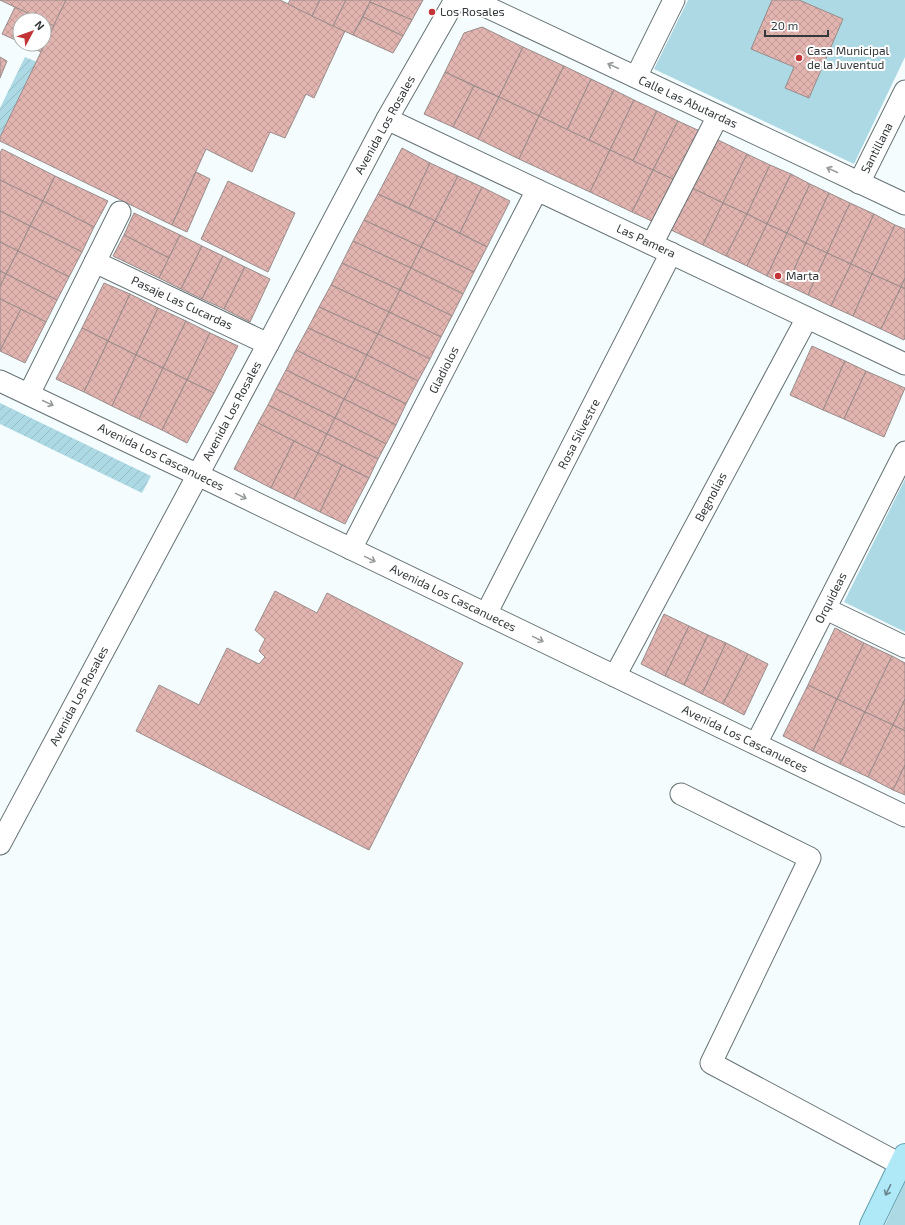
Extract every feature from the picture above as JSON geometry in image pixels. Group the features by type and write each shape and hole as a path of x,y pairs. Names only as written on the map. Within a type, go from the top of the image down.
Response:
{"main road":[{"path":"871,1225 903,1160"}],"street":[{"name":"Avenida Los Rosales","path":"0,844 387,119 455,0"},
{"name":"Calle Las Abutardas","path":"472,0 905,204"},
{"path":"636,77 674,0"},
{"name":"Santillana","path":"859,183 905,91"},
{"path":"652,244 718,116"},
{"name":"Las Pamera","path":"387,119 807,318 904,361"},
{"name":"Gladiolos","path":"351,549 537,190"},
{"path":"29,394 120,212"},
{"name":"Rosa Silvestre","path":"486,614 671,253"},
{"name":"Pasaje Las Cucardas","path":"95,262 268,344"},
{"name":"Begnolias","path":"615,676 807,318"},
{"name":"Avenida Los Cascanueces","path":"0,380 905,816"},
{"name":"Orquideas","path":"756,744 905,452"},
{"path":"826,609 905,647"},
{"path":"681,794 810,858 711,1063 903,1160"}],"shaded area":[{"path":"688,0 905,0 905,57 854,164 654,69"},
{"path":"25,57 37,62 0,137 0,108"},
{"path":"0,403 151,476 142,493 0,424"},
{"path":"905,479 905,632 844,602"},
{"path":"905,1182 905,1225 885,1225"}],"building":[{"path":"0,0 66,0 54,26 52,25 52,12 25,12"},
{"path":"66,0 280,0 345,31 314,98 306,94 285,138 270,132 252,172 206,149 172,225 0,141 0,137 41,52 52,52 52,29"},
{"path":"290,0 320,0 312,16 288,4"},
{"path":"320,0 346,0 333,26 312,16"},
{"path":"346,0 371,0 353,35 333,26"},
{"path":"371,0 423,0 412,20 370,2"},
{"name":"Casa Municipal de la Juventud","path":"772,0 799,0 843,19 809,98 785,88 794,67 751,49"},
{"path":"370,2 412,20 403,36 363,17"},
{"path":"15,7 25,12 13,12"},
{"path":"12,13 12,38 2,34"},
{"path":"363,17 403,36 393,53 353,35"},
{"path":"482,27 523,47 499,97 445,72 464,33"},
{"path":"523,47 564,66 539,116 499,97"},
{"path":"0,57 7,61 0,78"},
{"path":"564,66 591,79 567,130 539,116"},
{"path":"445,72 474,86 453,127 424,114"},
{"path":"591,79 614,90 589,140 567,130"},
{"path":"474,86 499,97 478,139 453,127"},
{"path":"614,90 634,100 610,150 589,140"},
{"path":"499,97 539,116 519,159 478,139"},
{"path":"634,100 657,111 633,161 610,150"},
{"path":"657,111 678,121 653,170 633,161"},
{"path":"539,116 610,150 590,192 519,159"},
{"path":"678,121 704,133 677,181 653,170"},
{"path":"714,138 747,154 723,203 690,187"},
{"path":"402,148 430,163 409,208 378,194"},
{"path":"2,149 55,176 43,201 0,180 0,153"},
{"path":"610,150 653,170 632,212 590,192"},
{"path":"747,154 770,165 747,214 723,203"},
{"path":"430,163 458,176 435,221 409,208"},
{"path":"770,165 791,174 767,224 747,214"},
{"path":"653,170 677,181 656,223 632,212"},
{"path":"196,172 210,179 187,232 172,225"},
{"path":"791,174 810,184 787,233 767,224"},
{"path":"55,176 108,201 94,227 43,201"},
{"path":"458,176 482,187 460,233 435,221"},
{"path":"0,180 43,201 30,226 0,211"},
{"path":"228,181 295,213 268,272 201,239"},
{"path":"810,184 829,193 806,243 787,233"},
{"path":"482,187 510,201 487,247 460,233"},
{"path":"690,187 723,203 703,245 669,229"},
{"path":"829,193 850,203 827,253 806,243"},
{"path":"378,194 435,221 421,247 364,220"},
{"path":"43,201 94,227 82,252 30,226"},
{"path":"723,203 747,214 726,256 703,245"},
{"path":"850,203 874,214 851,264 827,253"},
{"path":"0,211 30,226 18,251 0,242"},
{"path":"134,213 180,235 169,258 124,235"},
{"path":"747,214 767,224 747,266 726,256"},
{"path":"874,214 895,225 872,274 851,264"},
{"path":"364,220 421,247 411,268 353,241"},
{"path":"435,221 487,247 474,272 421,247"},
{"path":"767,224 787,233 767,276 747,266"},
{"path":"895,225 905,229 905,278 901,287 872,274"},
{"path":"30,226 82,252 69,277 18,251"},
{"path":"787,233 806,243 787,285 767,276"},
{"path":"124,235 169,258 159,278 113,256"},
{"path":"180,235 202,246 181,289 159,278"},
{"path":"353,241 411,268 400,290 342,263"},
{"path":"0,242 18,251 6,274 0,271"},
{"path":"806,243 827,253 808,295 787,285"},
{"path":"202,246 223,256 202,299 181,289"},
{"path":"421,247 474,272 463,294 411,268"},
{"path":"18,251 69,277 57,300 6,274"},
{"path":"827,253 851,264 831,306 808,295"},
{"path":"223,256 245,267 224,309 202,299"},
{"path":"342,263 400,290 389,312 331,285"},
{"path":"851,264 872,274 853,316 831,306"},
{"path":"245,267 270,279 250,322 224,309"},
{"path":"411,268 463,294 452,316 400,290"},
{"path":"0,271 6,274 0,287"},
{"path":"6,274 57,300 46,322 0,299 0,287"},
{"path":"872,274 901,287 881,329 853,316"},
{"path":"905,278 905,289 901,287"},
{"path":"104,283 130,294 108,341 82,328"},
{"path":"331,285 389,312 378,334 319,307"},
{"path":"901,287 905,289 904,340 881,329"},
{"path":"400,290 452,316 441,337 389,312"},
{"path":"130,294 158,308 136,355 108,341"},
{"path":"0,299 21,309 0,351"},
{"path":"319,307 378,334 367,355 308,328"},
{"path":"158,308 186,321 163,368 136,355"},
{"path":"21,309 46,322 25,363 0,351"},
{"path":"389,312 441,337 430,359 378,334"},
{"path":"186,321 210,333 187,380 163,368"},
{"path":"82,328 108,341 84,392 56,379"},
{"path":"308,328 367,355 355,379 296,350"},
{"path":"210,333 238,346 214,393 187,380"},
{"path":"378,334 430,359 418,381 367,355"},
{"path":"108,341 136,355 112,406 84,392"},
{"path":"812,346 845,361 823,410 790,395"},
{"path":"296,350 355,379 344,399 286,370"},
{"path":"136,355 163,368 139,419 112,406"},
{"path":"367,355 418,381 406,404 355,379"},
{"path":"845,361 866,371 844,419 823,410"},
{"path":"163,368 187,380 162,430 139,419"},
{"path":"286,370 344,399 335,418 276,389"},
{"path":"866,371 905,388 884,437 844,419"},
{"path":"355,379 406,404 396,425 344,399"},
{"path":"187,380 214,393 187,443 162,430"},
{"path":"276,389 335,418 327,434 268,405"},
{"path":"344,399 396,425 386,444 335,418"},
{"path":"268,405 327,434 318,453 258,423"},
{"path":"335,418 386,444 378,459 327,434"},
{"path":"258,423 294,441 271,488 234,469"},
{"path":"327,434 378,459 369,478 318,453"},
{"path":"294,441 318,453 294,499 271,488"},
{"path":"318,453 342,465 320,512 294,499"},
{"path":"342,465 369,478 345,524 320,512"},
{"path":"275,591 317,613 327,593 463,663 369,850 136,731 159,685 199,705 227,648 259,664 265,657 259,651 265,639 255,630"},
{"path":"664,614 689,626 665,676 641,664"},
{"path":"689,626 708,635 684,685 665,676"},
{"path":"835,628 864,643 837,699 808,685"},
{"path":"708,635 726,643 702,694 684,685"},
{"path":"726,643 748,654 723,704 702,694"},
{"path":"864,643 892,656 865,712 837,699"},
{"path":"748,654 768,664 744,715 723,704"},
{"path":"892,656 905,663 905,699 893,725 865,712"},
{"path":"808,685 837,699 813,751 783,736"},
{"path":"837,699 865,712 840,764 813,751"},
{"path":"905,699 905,731 893,725"},
{"path":"865,712 893,725 868,777 840,764"},
{"path":"893,725 905,731 905,765 893,790 868,777"},
{"path":"905,765 905,795 893,790"}],"place":[{"name":"Los Rosales","path":"432,12"},
{"name":"Casa Municipal de la Juventud","path":"799,58"},
{"name":"Marta","path":"778,276"}]}
